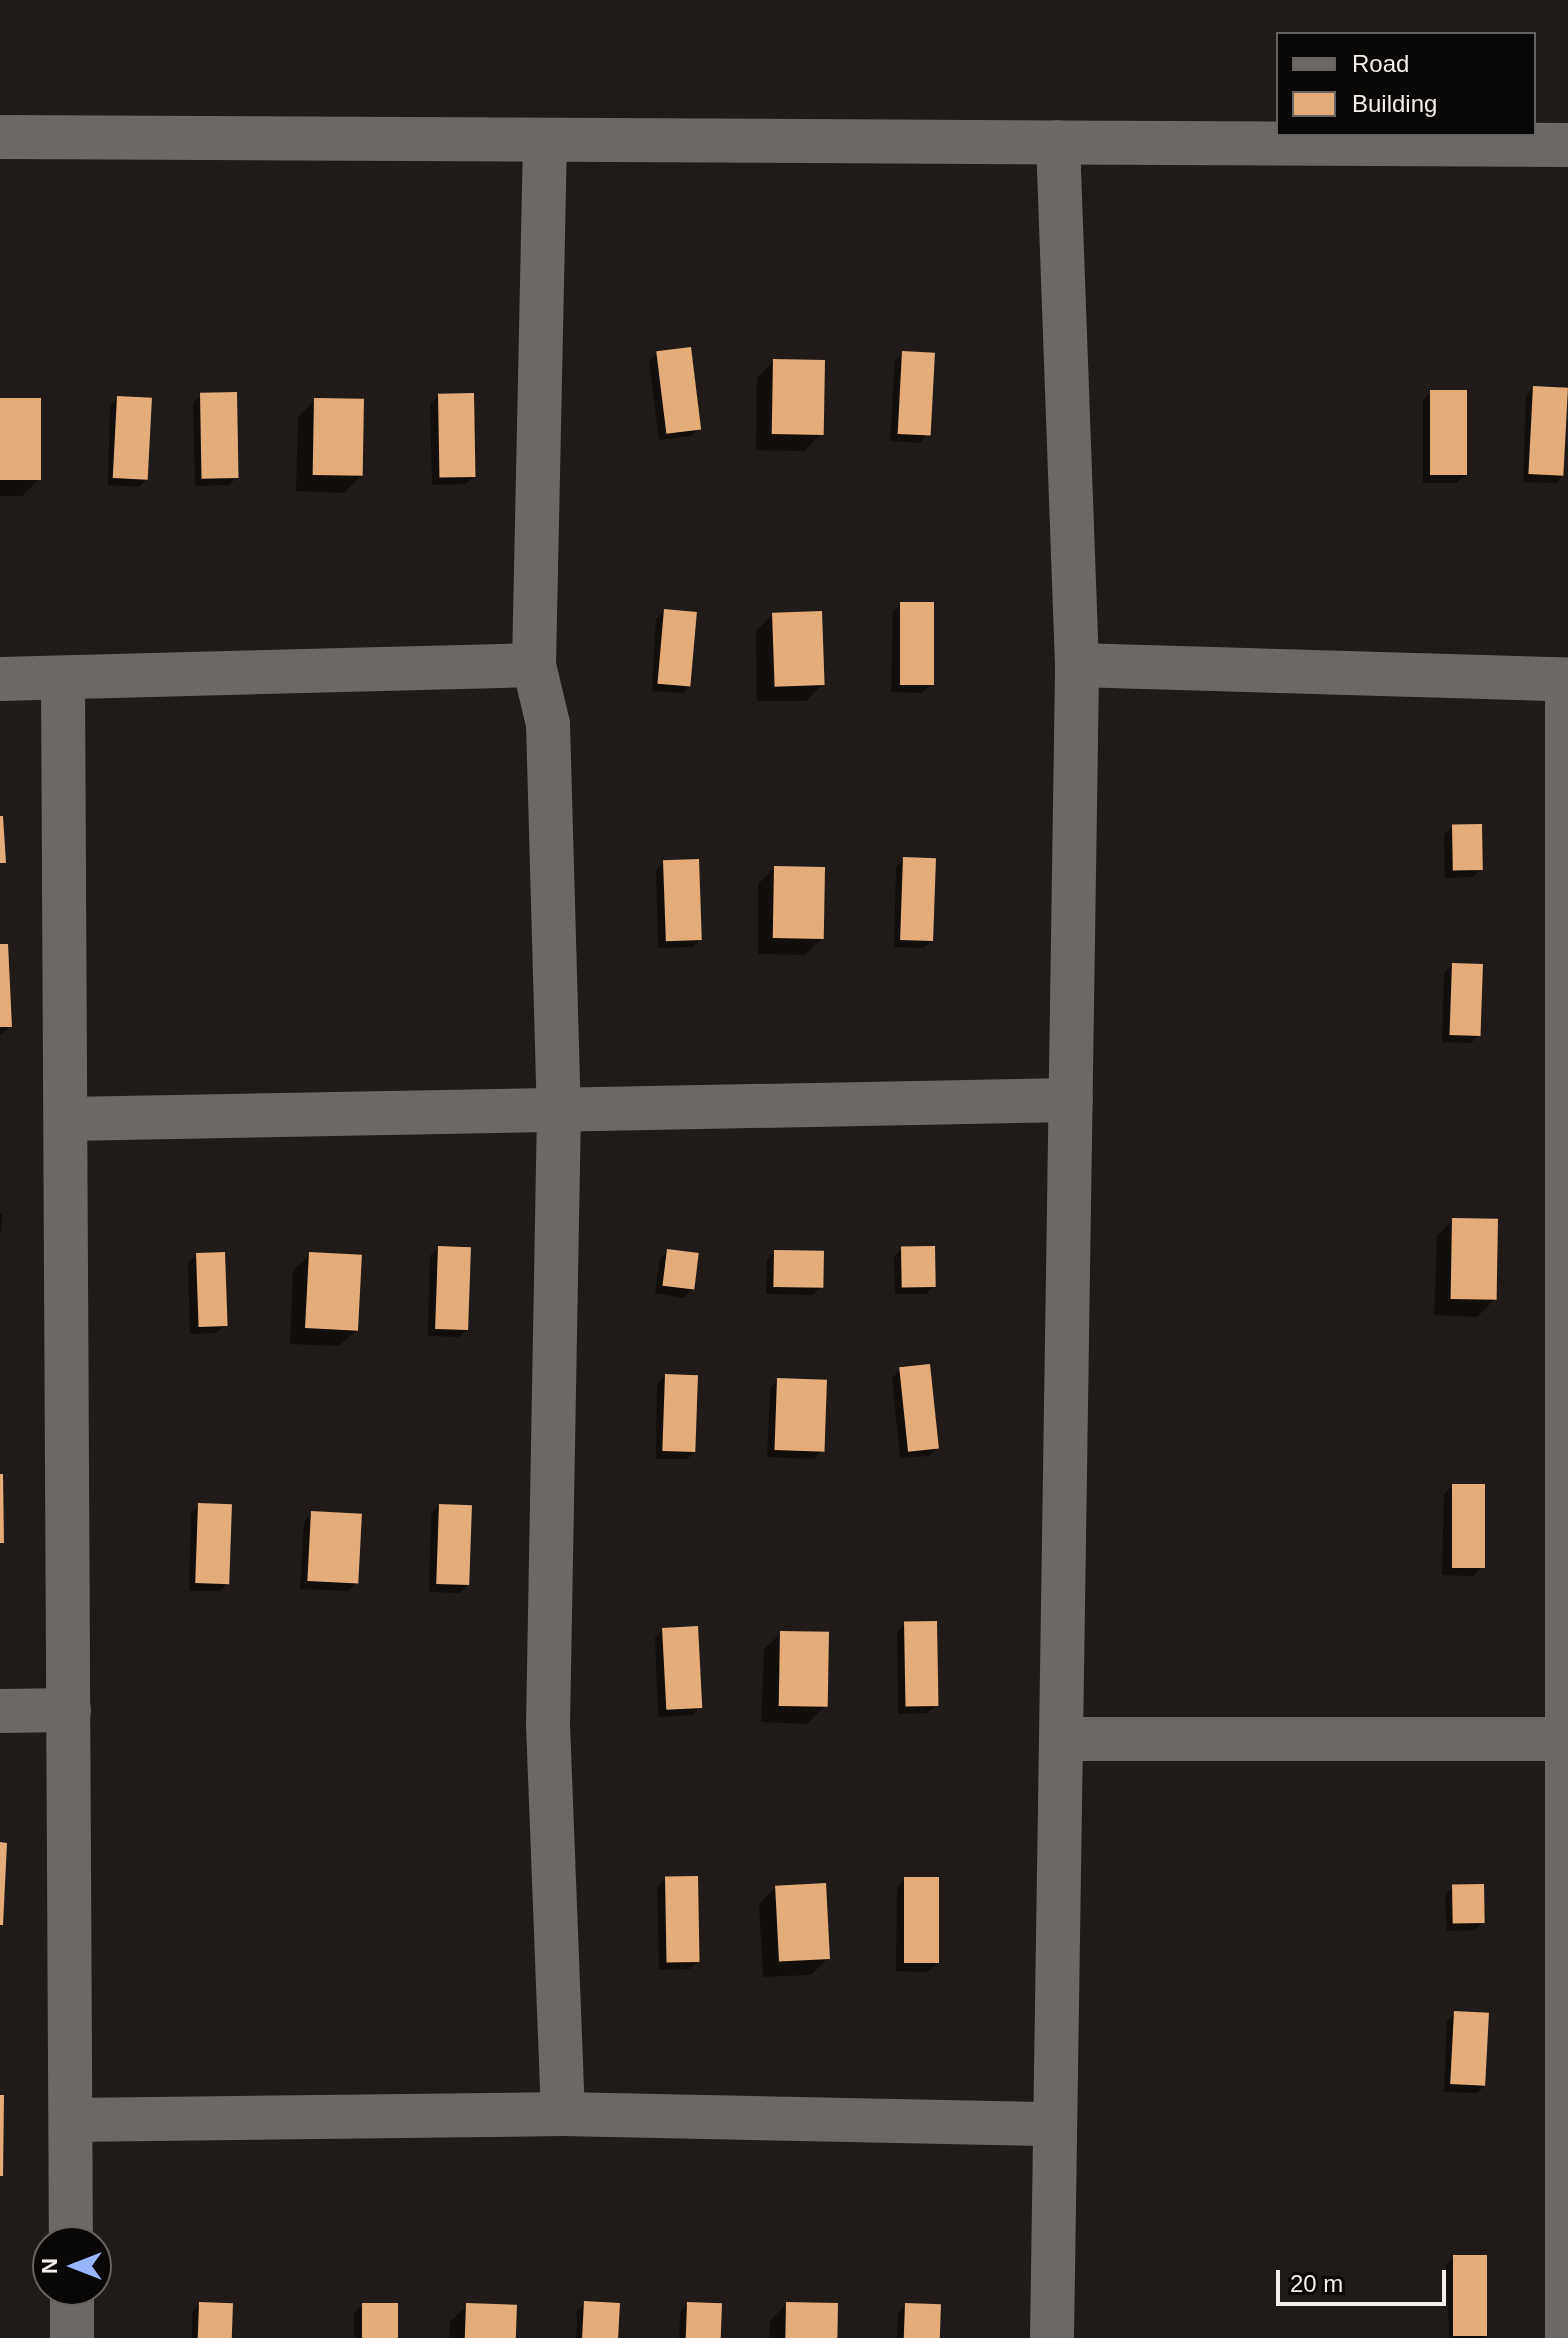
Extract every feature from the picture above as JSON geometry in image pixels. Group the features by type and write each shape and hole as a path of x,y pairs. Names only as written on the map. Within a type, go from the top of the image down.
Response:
{"street":[{"path":"0,137 1568,145"},
{"path":"545,140 534,665 548,724 559,1109 548,1724 563,2114"},
{"path":"1052,2338 1077,665 1058,142"},
{"path":"0,679 63,680 534,665"},
{"path":"1077,665 1567,680 1567,2338"},
{"path":"63,680 71,2226"},
{"path":"66,1119 1071,1100"},
{"path":"0,1711 69,1710"},
{"path":"1061,1739 1567,1739"},
{"path":"71,2120 563,2114 1055,2124"},
{"path":"72,2306 72,2338"}],"building":[{"path":"691,347 701,429 666,434 656,351"},
{"path":"902,351 935,353 931,436 898,434"},
{"path":"773,359 825,360 824,435 772,434"},
{"path":"1533,386 1568,388 1563,476 1528,474"},
{"path":"1430,390 1467,390 1467,475 1430,475"},
{"path":"237,392 239,478 202,479 200,393"},
{"path":"474,393 475,477 439,478 438,394"},
{"path":"117,396 152,398 148,480 113,478"},
{"path":"0,398 41,398 41,480 0,480"},
{"path":"314,398 364,399 363,476 313,475"},
{"path":"900,602 934,602 934,685 900,685"},
{"path":"664,609 697,612 690,687 657,684"},
{"path":"822,611 825,685 775,687 772,613"},
{"path":"0,816 3,816 6,863 0,863"},
{"path":"1482,824 1483,870 1453,871 1452,825"},
{"path":"903,857 936,858 933,941 900,940"},
{"path":"699,859 702,940 666,941 663,860"},
{"path":"774,866 825,867 824,939 773,938"},
{"path":"0,944 8,944 12,1027 0,1027"},
{"path":"1452,963 1483,964 1480,1036 1449,1035"},
{"path":"1452,1218 1498,1219 1497,1300 1451,1299"},
{"path":"438,1246 471,1247 468,1330 435,1329"},
{"path":"935,1246 936,1287 902,1288 901,1247"},
{"path":"667,1249 699,1253 694,1290 662,1286"},
{"path":"774,1250 824,1251 823,1288 773,1287"},
{"path":"225,1252 228,1326 199,1327 196,1253"},
{"path":"309,1252 362,1255 358,1331 305,1328"},
{"path":"930,1364 939,1449 908,1452 899,1367"},
{"path":"665,1374 698,1375 695,1452 662,1451"},
{"path":"777,1378 827,1380 824,1452 774,1450"},
{"path":"0,1474 3,1474 4,1543 0,1543"},
{"path":"1452,1484 1485,1484 1485,1568 1452,1568"},
{"path":"198,1503 232,1504 229,1584 195,1583"},
{"path":"439,1504 472,1505 469,1585 436,1584"},
{"path":"311,1511 362,1514 358,1584 307,1581"},
{"path":"937,1621 938,1706 905,1707 904,1622"},
{"path":"698,1626 702,1708 666,1710 662,1628"},
{"path":"780,1631 829,1632 828,1707 779,1706"},
{"path":"0,1842 7,1843 3,1925 0,1925"},
{"path":"698,1876 700,1962 667,1963 665,1877"},
{"path":"904,1877 939,1877 939,1963 904,1963"},
{"path":"826,1883 830,1959 779,1962 775,1886"},
{"path":"1484,1884 1485,1923 1453,1924 1452,1885"},
{"path":"1454,2011 1489,2013 1485,2086 1450,2084"},
{"path":"0,2095 4,2095 3,2176 0,2176"},
{"path":"1453,2255 1487,2255 1487,2336 1453,2336"},
{"path":"584,2301 620,2303 618,2338 582,2338"},
{"path":"199,2302 233,2303 232,2338 198,2338"},
{"path":"687,2302 722,2303 721,2338 686,2338"},
{"path":"786,2302 838,2303 837,2338 785,2338"},
{"path":"362,2303 398,2303 398,2338 362,2338"},
{"path":"466,2303 517,2305 516,2338 465,2338"},
{"path":"905,2303 941,2304 940,2338 904,2338"}]}
